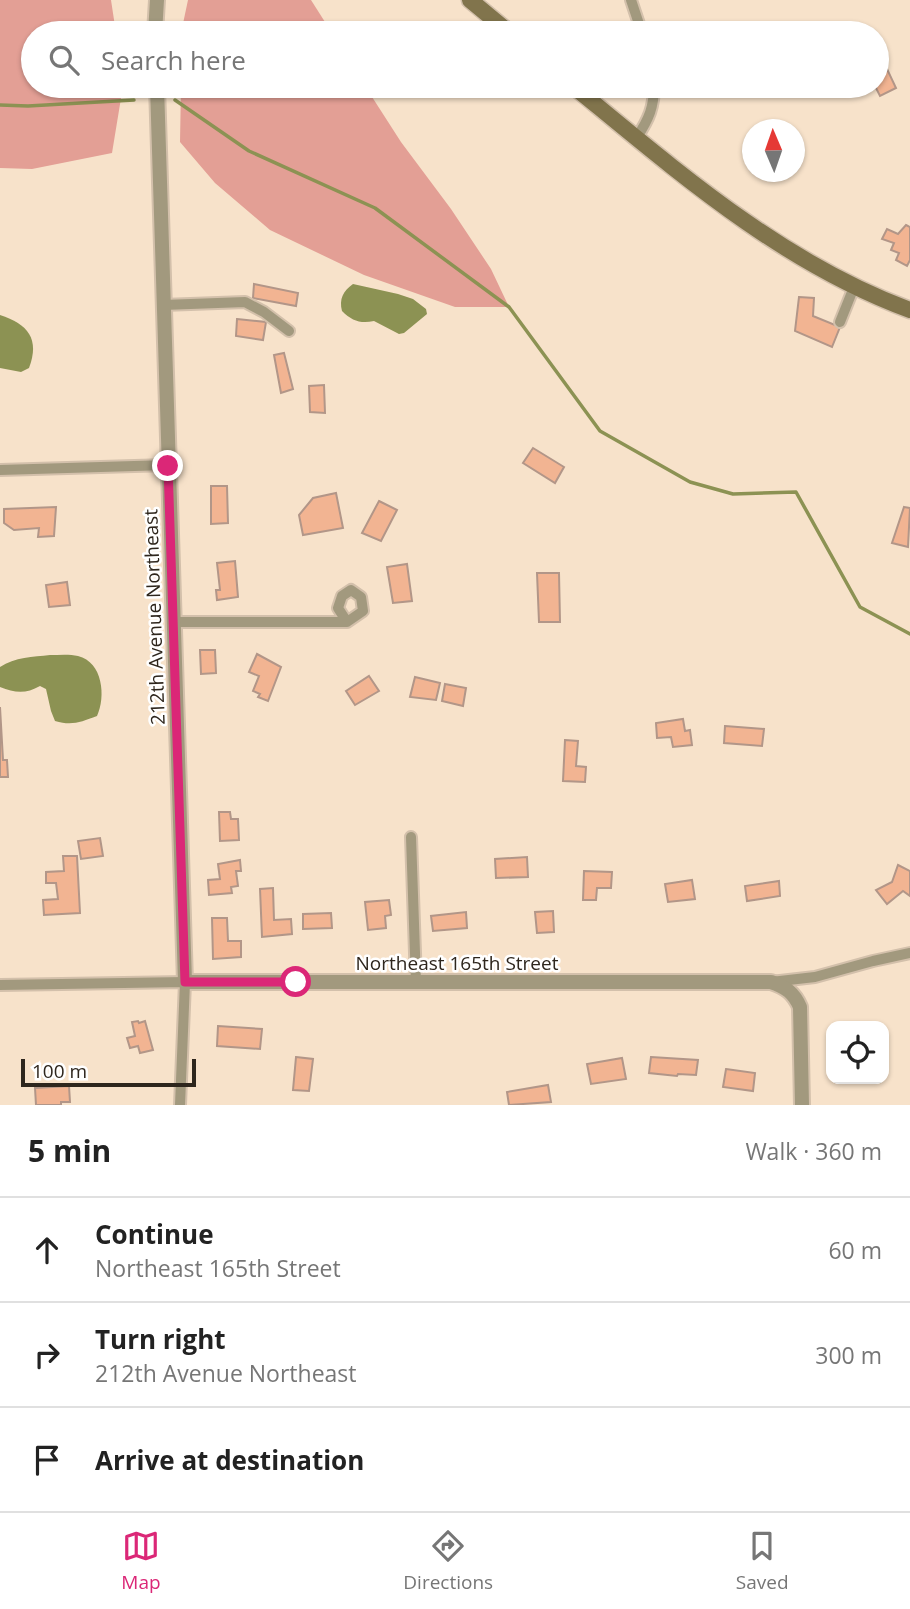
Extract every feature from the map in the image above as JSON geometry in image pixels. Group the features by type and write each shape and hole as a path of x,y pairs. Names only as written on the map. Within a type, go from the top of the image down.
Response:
{"main road":[{"path":"470,0 495,21"},
{"path":"588,98 758,231 854,287 910,310"}],"street":[{"path":"156,21 157,0"},
{"path":"631,0 638,21"},
{"name":"212th Avenue Northeast","path":"157,98 185,982 180,1105"},
{"path":"637,137 650,118 654,98"},
{"path":"840,322 854,287"},
{"path":"163,305 245,302 264,312 289,331"},
{"path":"0,470 168,466"},
{"path":"174,622 347,622"},
{"path":"411,837 416,982"},
{"name":"Northeast 165th Street","path":"0,985 185,982 771,982 815,977 910,953"},
{"path":"771,982 789,990 800,1007 802,1105"}],"shaded area":[{"path":"0,0 111,0 114,21 21,21 21,98 121,98 112,153 32,169 0,168"},
{"path":"188,0 311,0 324,21 184,21"},
{"path":"181,98 373,98 491,269 509,307 455,307 364,275 270,230 215,183 180,142"},
{"path":"353,284 413,299 426,309 427,314 399,334 374,321 361,322 353,319 342,311 341,303 344,292"},
{"path":"0,315 18,323 32,341 29,368 21,372 0,368"},
{"path":"50,655 78,656 93,665 102,690 97,716 76,723 55,721 46,689 40,686 20,692 0,687 0,667 18,659"}],"building":[{"path":"889,73 896,88 889,92"},
{"path":"906,225 910,227 910,260 907,266 896,260 899,253 891,250 894,243 882,239 887,229 898,234"},
{"path":"254,284 298,293 296,306 253,298"},
{"path":"799,297 814,298 813,316 840,327 832,347 795,331"},
{"path":"237,319 266,322 263,340 236,336"},
{"path":"284,353 293,389 281,393 274,355"},
{"path":"324,385 325,413 310,412 309,386"},
{"path":"533,448 564,467 555,483 523,463"},
{"path":"211,486 227,486 228,523 211,524"},
{"path":"336,493 343,528 303,535 299,515 313,498"},
{"path":"379,501 397,510 381,541 362,533"},
{"path":"56,507 54,536 38,537 39,528 14,530 4,523 4,509"},
{"path":"904,507 910,508 908,547 892,543"},
{"path":"235,561 238,597 217,600 216,590 220,590 217,563"},
{"path":"407,564 412,601 393,603 387,567"},
{"path":"537,573 559,573 560,622 539,622"},
{"path":"67,582 70,605 49,607 46,585"},
{"path":"200,650 215,650 216,673 201,674"},
{"path":"257,654 281,667 268,701 258,697 260,694 253,691 259,676 249,672"},
{"path":"369,676 379,691 355,705 346,691"},
{"path":"415,677 440,683 436,700 410,697"},
{"path":"445,684 466,688 463,706 442,701"},
{"path":"0,707 3,760 7,760 8,777 0,777"},
{"path":"683,719 685,731 690,730 692,745 673,747 671,737 657,738 656,723"},
{"path":"725,726 764,729 762,746 724,743"},
{"path":"565,740 578,741 576,766 586,767 585,782 563,781"},
{"path":"219,812 230,812 231,819 238,819 239,840 220,841"},
{"path":"100,838 103,856 81,859 78,841"},
{"path":"63,856 77,856 80,913 44,915 43,900 58,899 56,883 46,883 46,872 64,871"},
{"path":"527,857 528,877 496,878 495,859"},
{"path":"240,860 241,871 236,871 238,886 231,887 232,893 209,895 208,880 220,879 218,864"},
{"path":"898,865 910,871 910,896 903,891 887,904 876,890 892,882"},
{"path":"584,871 612,872 611,888 597,888 596,900 583,900"},
{"path":"692,880 695,899 668,902 665,884"},
{"path":"779,881 780,896 747,901 745,886"},
{"path":"273,888 274,920 291,919 292,934 262,937 260,889"},
{"path":"389,900 391,915 385,916 386,928 368,930 365,902"},
{"path":"553,911 554,932 537,933 535,912"},
{"path":"466,912 467,928 433,931 431,916"},
{"path":"331,913 332,928 303,929 303,914"},
{"path":"212,918 227,918 228,941 241,941 241,957 213,959"},
{"path":"145,1021 153,1050 140,1053 138,1046 130,1048 127,1038 135,1036 132,1022"},
{"path":"218,1026 262,1029 260,1049 217,1046"},
{"path":"296,1057 313,1059 309,1091 293,1090"},
{"path":"651,1057 698,1060 696,1075 649,1073"},
{"path":"622,1058 626,1079 591,1084 587,1064"},
{"path":"726,1069 755,1073 753,1091 723,1087"},
{"path":"548,1085 551,1102 509,1105 507,1092"},
{"path":"69,1086 70,1102 61,1102 61,1105 36,1105 35,1088"}],"waterway":[{"path":"0,105 134,100"},
{"path":"175,100 249,151 375,208 509,307 600,431 690,482 733,494 796,492 860,607 910,634"}],"route":[{"path":"168,466 185,982 296,982"}]}
